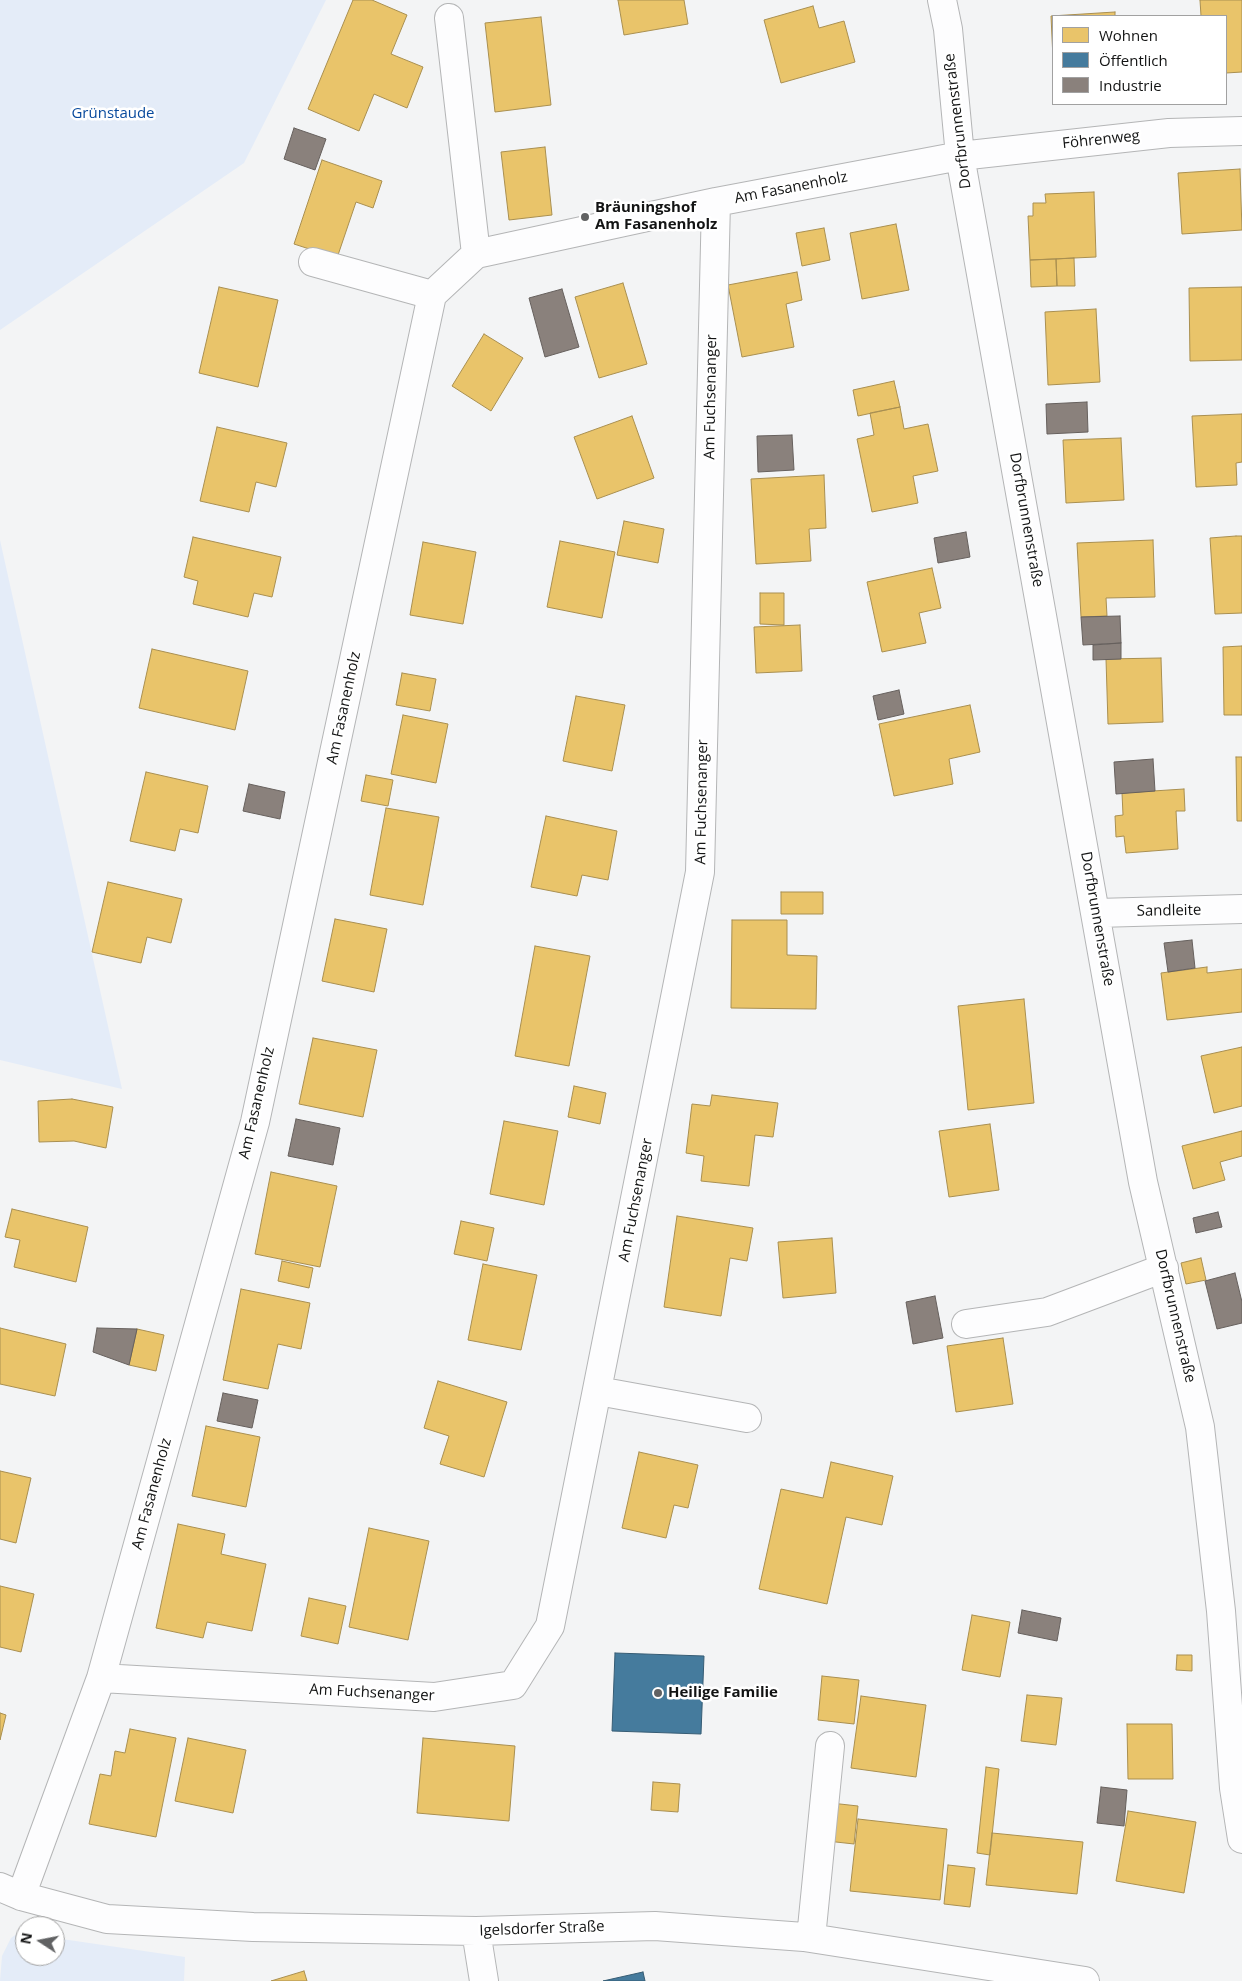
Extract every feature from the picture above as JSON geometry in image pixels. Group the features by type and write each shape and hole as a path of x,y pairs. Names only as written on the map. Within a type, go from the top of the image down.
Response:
{"street":[{"name":"Dorfbrunnenstraße","path":"942,0 948,29 960,156 1097,913 1143,1182 1200,1427 1232,1610 1234,1788 1242,1839"},
{"path":"313,262 432,295 476,254 449,18"},
{"name":"Föhrenweg","path":"960,156 1169,133 1242,131"},
{"name":"Am Fasanenholz","path":"476,254 716,202 960,156"},
{"name":"Am Fuchsenanger","path":"102,1678 434,1697 513,1684 550,1626 700,872 716,202"},
{"name":"Am Fasanenholz","path":"11,1891 102,1678 255,1122 432,295"},
{"name":"Sandleite","path":"1097,913 1242,909"},
{"path":"966,1324 1047,1312 1164,1268"},
{"path":"598,1391 746,1418"},
{"path":"811,1938 830,1746"},
{"name":"Igelsdorfer Straße","path":"11,1891 107,1919 253,1927 476,1930 655,1926 811,1938 1085,1981"},
{"path":"476,1930 484,1981"}],"green space":[{"name":"Grünstaude","path":"0,0 326,0 244,163 0,330"},
{"path":"0,540 122,1089 0,1060"},
{"path":"15,1935 15,1966 65,1966 65,1939 185,1957 184,1981 0,1981 2,1956 11,1938"}],"building: Wohnen":[{"path":"353,0 372,0 407,15 391,54 423,67 407,108 374,94 359,131 308,109"},
{"path":"618,0 684,0 688,24 624,35"},
{"path":"1200,0 1242,0 1242,72 1227,73 1227,15 1201,15"},
{"path":"813,6 819,28 844,21 855,62 781,83 764,20"},
{"path":"1115,12 1115,15 1067,15"},
{"path":"541,17 551,105 495,112 485,23"},
{"path":"545,147 552,215 509,220 501,152"},
{"path":"322,160 382,181 373,208 356,202 337,258 294,244"},
{"path":"1240,169 1242,230 1182,234 1178,173"},
{"path":"1094,192 1096,257 1030,260 1028,216 1033,216 1033,203 1046,203 1045,194"},
{"path":"896,224 909,290 862,299 850,233"},
{"path":"824,228 830,260 802,266 796,233"},
{"path":"1074,258 1075,286 1057,286 1056,259"},
{"path":"1056,259 1057,286 1031,287 1030,260"},
{"path":"797,272 802,300 786,304 794,347 742,357 728,285"},
{"path":"623,283 647,364 599,378 575,297"},
{"path":"219,287 278,300 258,387 199,373"},
{"path":"1242,287 1242,360 1190,361 1189,288"},
{"path":"1096,309 1100,382 1048,385 1045,312"},
{"path":"484,334 523,358 491,411 452,386"},
{"path":"894,381 900,407 858,416 853,390"},
{"path":"900,407 904,429 928,424 938,471 913,476 918,503 872,512 857,439 874,435 870,413"},
{"path":"1242,414 1242,462 1236,463 1237,485 1196,487 1192,416"},
{"path":"632,416 654,478 597,499 574,437"},
{"path":"217,427 287,443 276,487 256,482 249,512 200,501"},
{"path":"1121,438 1124,500 1066,503 1063,440"},
{"path":"824,475 826,528 809,529 811,561 756,564 751,479"},
{"path":"624,521 664,529 658,563 617,555"},
{"path":"1242,536 1242,613 1215,614 1210,538"},
{"path":"193,537 281,557 272,597 254,593 248,617 193,604 198,581 184,577"},
{"path":"1153,540 1155,597 1106,598 1107,616 1081,617 1077,543"},
{"path":"560,541 615,552 602,618 547,607"},
{"path":"423,542 476,552 463,624 410,615"},
{"path":"932,568 941,608 919,613 926,643 882,652 867,582"},
{"path":"760,593 784,593 784,625 760,624"},
{"path":"800,625 802,671 756,673 754,627"},
{"path":"1242,646 1242,715 1224,715 1223,647"},
{"path":"152,649 248,671 235,730 139,708"},
{"path":"1161,658 1163,722 1108,724 1106,659"},
{"path":"402,673 436,679 430,711 396,705"},
{"path":"576,696 625,705 612,771 563,761"},
{"path":"970,705 980,752 949,759 953,784 894,796 879,724"},
{"path":"403,715 448,724 436,783 391,774"},
{"path":"1236,757 1242,757 1242,821 1237,821"},
{"path":"146,772 208,786 198,833 180,829 175,851 130,841"},
{"path":"366,775 393,780 388,806 361,801"},
{"path":"1184,789 1185,811 1176,811 1178,849 1126,853 1124,836 1116,837 1115,816 1123,815 1122,793"},
{"path":"386,808 439,817 423,905 370,895"},
{"path":"546,816 617,831 608,880 582,875 577,896 531,887"},
{"path":"108,882 182,899 171,943 147,937 141,963 92,952"},
{"path":"781,892 823,892 823,914 781,914"},
{"path":"335,919 387,929 374,992 322,981"},
{"path":"732,920 787,920 787,955 817,956 816,1009 731,1008"},
{"path":"535,946 590,956 569,1066 515,1056"},
{"path":"1207,967 1207,973 1242,969 1242,1012 1167,1020 1161,973"},
{"path":"1024,999 1034,1103 968,1110 958,1006"},
{"path":"313,1038 377,1050 363,1117 299,1104"},
{"path":"1242,1047 1242,1106 1214,1113 1201,1056"},
{"path":"574,1086 606,1093 600,1124 568,1117"},
{"path":"712,1095 778,1103 773,1137 755,1135 749,1186 701,1181 704,1156 686,1153 692,1104 710,1106"},
{"path":"72,1099 113,1107 106,1148 74,1141 39,1142 38,1101"},
{"path":"504,1121 558,1131 544,1205 490,1194"},
{"path":"990,1124 999,1190 949,1197 939,1131"},
{"path":"1242,1131 1242,1156 1220,1162 1225,1180 1193,1189 1182,1146"},
{"path":"271,1172 337,1186 320,1267 255,1254"},
{"path":"12,1209 88,1227 76,1282 14,1267 20,1240 5,1237"},
{"path":"677,1216 753,1228 747,1261 730,1258 721,1316 664,1307"},
{"path":"461,1221 494,1228 487,1261 454,1254"},
{"path":"832,1238 836,1293 783,1298 778,1242"},
{"path":"1201,1258 1206,1280 1186,1284 1181,1263"},
{"path":"282,1261 313,1268 309,1288 278,1281"},
{"path":"483,1264 537,1275 521,1350 468,1340"},
{"path":"241,1289 310,1303 301,1349 278,1344 268,1389 223,1380"},
{"path":"0,1328 66,1344 55,1396 0,1384"},
{"path":"137,1329 164,1335 156,1371 129,1365"},
{"path":"1003,1338 1013,1404 956,1412 947,1346"},
{"path":"438,1381 507,1402 484,1477 440,1464 449,1436 424,1428"},
{"path":"206,1426 260,1437 246,1507 192,1496"},
{"path":"639,1452 698,1465 688,1508 674,1505 666,1538 622,1528"},
{"path":"831,1462 893,1476 882,1525 846,1517 827,1604 759,1589 781,1489 823,1498"},
{"path":"0,1471 31,1478 16,1543 0,1539"},
{"path":"178,1524 225,1534 221,1554 266,1564 252,1631 207,1622 203,1638 156,1628"},
{"path":"369,1528 429,1541 408,1640 349,1627"},
{"path":"0,1586 34,1594 21,1652 0,1647"},
{"path":"309,1598 346,1606 338,1644 301,1636"},
{"path":"972,1615 1010,1622 1000,1677 962,1670"},
{"path":"1177,1655 1192,1655 1192,1671 1176,1670"},
{"path":"822,1676 859,1680 854,1724 818,1720"},
{"path":"1027,1695 1062,1698 1056,1745 1021,1741"},
{"path":"861,1696 926,1705 916,1777 851,1768"},
{"path":"0,1713 6,1715 0,1740"},
{"path":"1127,1724 1172,1724 1173,1779 1128,1779"},
{"path":"130,1729 176,1738 156,1837 89,1824 100,1774 111,1776 115,1751 125,1753"},
{"path":"188,1738 246,1750 233,1813 175,1801"},
{"path":"423,1738 515,1746 509,1821 417,1813"},
{"path":"986,1767 999,1769 990,1855 977,1853"},
{"path":"653,1782 680,1784 678,1812 651,1810"},
{"path":"831,1803 858,1806 854,1844 827,1841"},
{"path":"1128,1811 1196,1822 1184,1893 1116,1881"},
{"path":"858,1819 947,1829 940,1900 850,1891"},
{"path":"992,1833 1083,1842 1077,1894 986,1885"},
{"path":"948,1865 975,1868 970,1907 944,1904"},
{"path":"304,1971 307,1981 271,1981"}],"building: Öffentlich":[{"name":"Heilige Familie","path":"615,1653 704,1656 701,1734 612,1731"},
{"path":"643,1972 645,1981 603,1981"}],"building: Industrie":[{"path":"294,128 326,139 315,170 284,159"},
{"path":"562,289 579,347 545,357 529,298"},
{"path":"1087,402 1088,432 1047,434 1046,404"},
{"path":"792,435 794,470 758,472 757,436"},
{"path":"966,532 970,557 938,563 934,538"},
{"path":"1120,616 1121,643 1083,645 1081,617"},
{"path":"1121,643 1121,659 1093,660 1093,645"},
{"path":"899,690 904,714 878,720 873,696"},
{"path":"1153,759 1155,791 1116,794 1114,762"},
{"path":"249,784 285,792 280,819 243,811"},
{"path":"1192,940 1195,968 1168,972 1164,943"},
{"path":"296,1119 340,1128 333,1165 288,1156"},
{"path":"1218,1212 1222,1227 1196,1233 1193,1218"},
{"path":"1235,1273 1242,1302 1242,1323 1217,1329 1205,1281"},
{"path":"935,1296 943,1338 913,1344 906,1302"},
{"path":"97,1328 137,1329 129,1365 93,1352"},
{"path":"223,1393 258,1400 252,1428 217,1421"},
{"path":"1022,1610 1061,1618 1057,1641 1018,1633"},
{"path":"1101,1787 1127,1790 1124,1826 1097,1823"}],"place":[{"name":"Bräuningshof Am Fasanenholz","path":"585,217"},
{"name":"Heilige Familie","path":"658,1693"}]}
